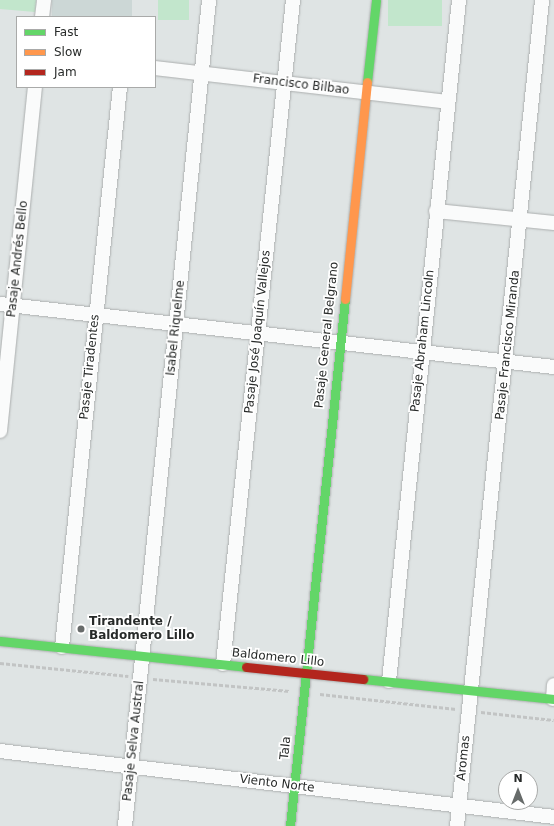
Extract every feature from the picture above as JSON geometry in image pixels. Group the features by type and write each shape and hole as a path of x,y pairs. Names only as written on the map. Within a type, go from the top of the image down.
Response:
{"street":[{"path":"42,16 44,0"},
{"name":"Isabel Riquelme","path":"142,656 209,0"},
{"name":"Pasaje José Joaquín Vallejos","path":"223,664 292,0"},
{"name":"Pasaje General Belgrano","path":"306,673 364,92 376,0"},
{"name":"Pasaje Abraham Lincoln","path":"389,681 436,211 459,0"},
{"name":"Pasaje Francisco Miranda","path":"473,690 542,0"},
{"name":"Francisco Bilbao","path":"156,68 448,102"},
{"name":"Pasaje Andrés Bello","path":"0,431 6,305 35,88"},
{"name":"Pasaje Tiradentes","path":"62,647 95,315 120,88"},
{"path":"436,211 554,223"},
{"path":"6,305 554,367"},
{"name":"Baldomero Lillo","path":"0,641 473,690 554,694"},
{"name":"Pasaje Selva Austral","path":"125,826 142,656"},
{"name":"Tala","path":"290,826 306,673"},
{"name":"Aromas","path":"457,826 469,710 473,690"},
{"name":"Viento Norte","path":"0,751 554,817"}],"path":[{"path":"0,663 304,693 554,720"}],"shaded area":[{"path":"52,0 132,0 132,16 52,16"}],"green space":[{"path":"0,0 36,0 35,12 0,9"},
{"path":"158,0 189,0 189,20 158,20"},
{"path":"388,0 442,0 442,26 388,26"}],"traffic: fast":[{"path":"367,82 376,0"},
{"path":"290,826 345,299"},
{"path":"0,641 246,667"},
{"path":"363,679 554,699"}],"traffic: slow":[{"path":"345,299 367,82"}],"traffic: jam":[{"path":"246,667 363,679"}],"place":[{"name":"Tirandente / Baldomero Lillo","path":"81,629"}]}
